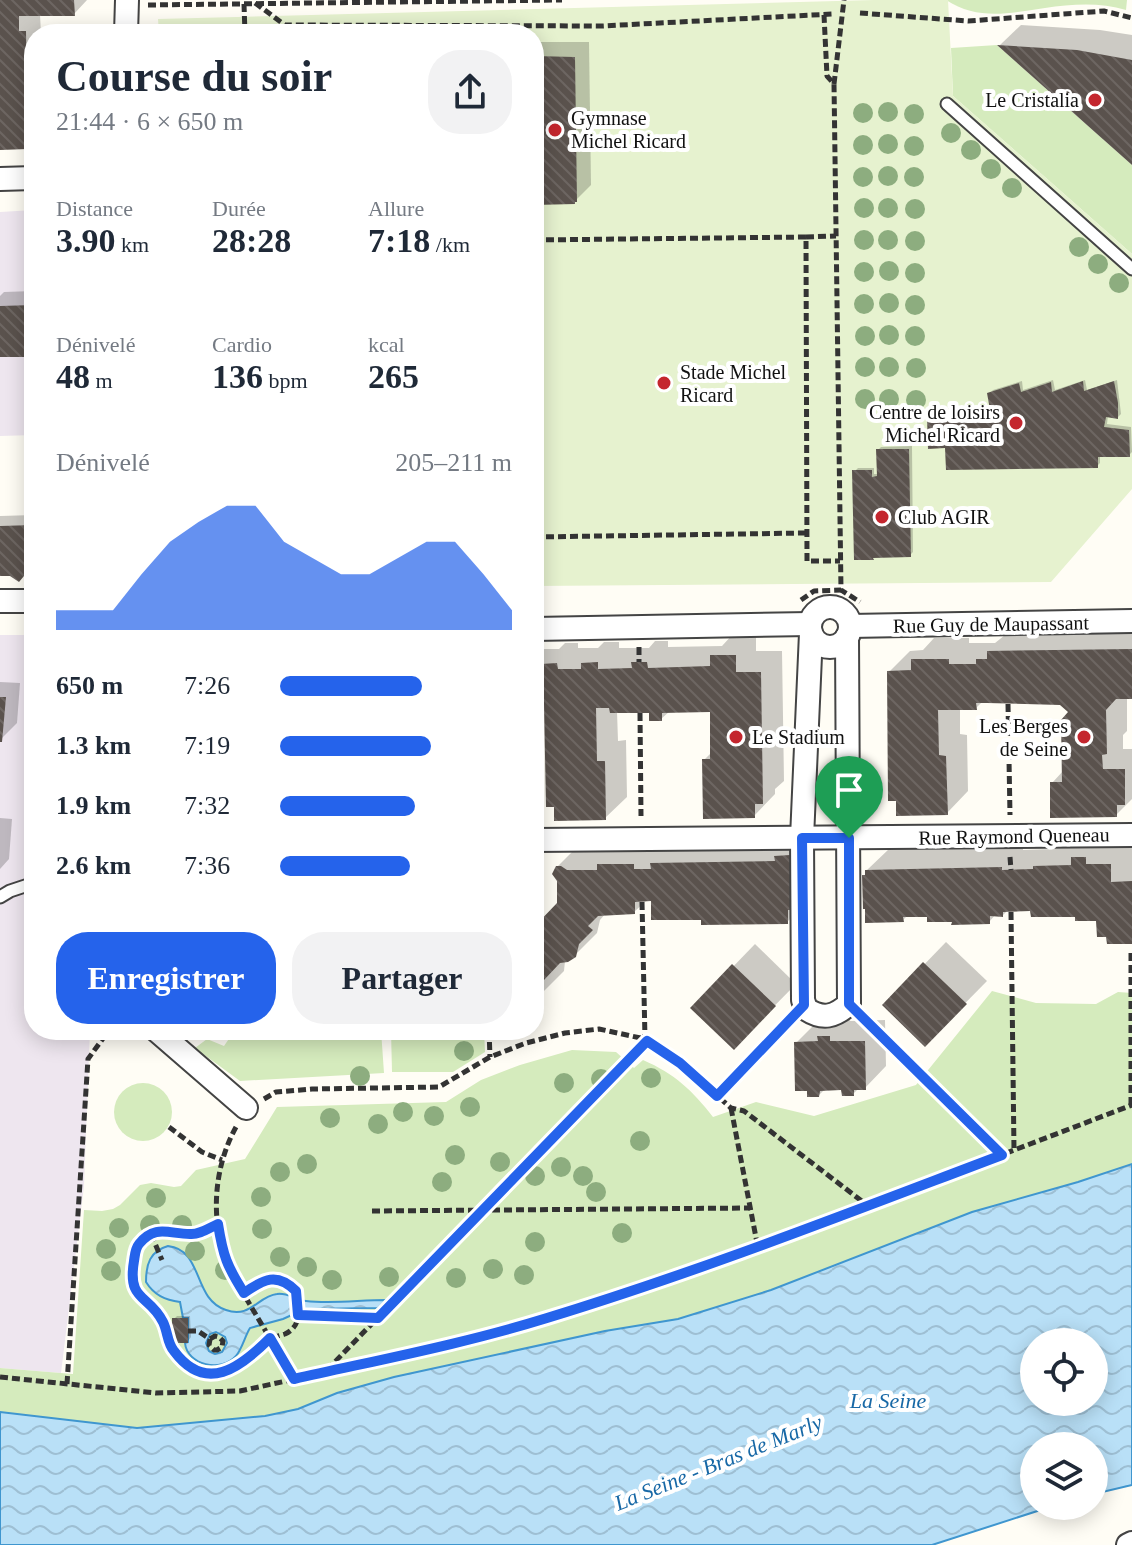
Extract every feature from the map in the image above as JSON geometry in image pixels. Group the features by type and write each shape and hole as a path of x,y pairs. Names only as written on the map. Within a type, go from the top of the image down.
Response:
{"street":[{"path":"126,24 127,3"},
{"path":"0,179 24,178"},
{"path":"0,601 24,601"},
{"name":"Rue Guy de Maupassant","path":"854,630 847,616 833,607 824,607 813,615 810,628 814,639 828,647 837,646 854,630 1132,621"},
{"path":"810,628 802,838 804,1005 816,1016 828,1016 849,1004 854,630"},
{"name":"Rue Guy de Maupassant","path":"544,629 810,628"},
{"name":"Rue Raymond Queneau","path":"544,840 1132,835"},
{"path":"168,1040 246,1108"}],"lane":[{"path":"947,104 1132,269"},
{"path":"0,897 24,886"}],"path":[{"path":"127,3 562,0"},
{"path":"844,0 834,84 840,561 841,590 860,602 854,630"},
{"path":"255,3 284,24"},
{"path":"244,4 245,24"},
{"path":"860,13 968,21 1104,11 1132,18"},
{"path":"544,26 602,26 833,14"},
{"path":"824,15 827,76 834,84"},
{"path":"544,240 836,236"},
{"path":"806,237 807,561 840,561"},
{"path":"544,537 806,533"},
{"path":"1008,704 1011,870"},
{"path":"640,713 642,839"},
{"path":"326,1372 646,1040 642,902"},
{"path":"1011,912 1014,1150"},
{"path":"0,1377 156,1393 240,1391 438,1348 547,1318 758,1248 1131,1105 1131,950"},
{"path":"849,1004 1002,1155"},
{"path":"717,1096 804,1005"},
{"path":"544,1038 599,1029 646,1040 680,1063 731,1108 744,1111 867,1206"},
{"path":"67,1384 88,1059 102,1040"},
{"path":"489,1040 490,1057"},
{"path":"294,1379 222,1253 216,1192 222,1160 246,1108 276,1092 439,1087 490,1057 538,1040"},
{"path":"731,1108 758,1248"},
{"path":"169,1127 202,1152 222,1160"},
{"path":"372,1211 750,1208"},
{"path":"218,1224 197,1234 175,1231 151,1234 136,1247 132,1285 136,1293 156,1309 169,1330 170,1344 187,1365 200,1373 213,1374 231,1370 270,1338 292,1330 298,1322 296,1291 289,1284 279,1279 267,1280 244,1293"},
{"path":"151,1234 162,1260"},
{"path":"298,1315 378,1318"},
{"path":"188,1331 198,1331 209,1338"}],"shaded area":[{"path":"24,211 24,435 0,436 0,212"},
{"path":"0,635 24,635 24,1040 90,1040 84,1186 61,1373 0,1368"}],"green space":[{"path":"946,0 1127,0 1126,10 1076,5 994,14 970,11"},
{"path":"948,0 953,96 1132,254 1132,489 1051,582 544,586 544,24 158,24 158,19"},
{"path":"997,45 1132,165 1132,254 953,96 951,48"},
{"path":"992,991 1036,1003 1096,1004 1118,992 1132,993 1132,1164 972,1212 771,1290 678,1319 605,1331 394,1377 337,1393 298,1409 265,1416 137,1428 0,1412 0,1368 73,1374 84,1210 113,1209 140,1185 181,1186 196,1170 245,1159 277,1107 446,1102 481,1080 572,1050 616,1052 634,1068 643,1060 654,1065 682,1084 713,1117 756,1102 814,1116 916,1085"},
{"path":"206,1040 224,1046 228,1040 382,1040 384,1073 240,1081 195,1048"},
{"path":"391,1040 484,1040 485,1052 453,1072 392,1072"},
{"path":"143,1083 164,1091 172,1112 164,1133 143,1141 122,1133 114,1112 122,1091"}],"water":[{"name":"La Seine","path":"1132,1164 1132,1485 1108,1491 1108,1432 1020,1432 1020,1517 932,1545 0,1545 0,1412 137,1428 265,1416 298,1409 337,1393 394,1377 605,1331 678,1319 771,1290 972,1212"},
{"path":"168,1246 179,1249 187,1256 215,1304 234,1312 241,1312 270,1296 281,1294 316,1302 386,1300 378,1308 305,1309 250,1328 238,1353 230,1361 206,1364 187,1351 188,1318 183,1318 180,1302 160,1296 146,1282 150,1259","holes":["216,1332 225,1337 227,1343 222,1352 215,1354 209,1351 206,1343 210,1334"]}],"building":[{"path":"0,0 74,0 75,16 19,16 19,31 24,31 24,149 0,150"},
{"name":"Le Cristalia","path":"997,45 1077,50 1132,60 1132,165"},
{"name":"Gymnase Michel Ricard","path":"544,56 575,57 575,204 544,205"},
{"path":"24,305 24,357 0,357 0,306"},
{"name":"Centre de loisirs Michel Ricard","path":"1083,381 1084,391 1114,381 1118,419 1106,417 1104,427 1129,430 1130,457 1098,457 1098,468 946,470 945,448 928,449 927,417 962,416 962,411 990,410 987,393 1019,383 1021,392 1051,382 1052,392"},
{"name":"Club AGIR","path":"876,449 909,449 911,557 854,560 852,470 872,470 872,477 877,476"},
{"path":"24,525 24,576 19,582 10,576 0,576 0,526"},
{"path":"1132,649 1132,699 1116,699 1106,710 1107,754 1102,755 1103,769 1125,769 1125,805 1117,805 1117,817 1050,818 1050,782 1062,782 1061,720 1068,712 1060,705 987,703 976,703 977,710 938,710 939,755 946,756 948,815 896,816 896,801 888,801 887,671 911,670 911,659 949,659 949,664 976,664 976,659 987,659 987,651"},
{"name":"Le Stadium","path":"710,655 736,655 736,672 761,672 763,804 755,804 755,818 703,819 702,759 710,759 710,712 662,713 662,721 649,721 649,713 610,713 609,708 596,708 597,761 605,761 606,820 554,821 554,807 546,807 544,664 557,663 558,669 581,669 581,663 598,662 598,669 632,668 631,662 647,662 648,668 710,666"},
{"path":"0,697 6,697 2,742 0,742"},
{"path":"790,855 791,910 788,910 788,924 701,925 701,920 651,920 651,901 635,902 635,914 598,916 588,926 593,930 579,944 576,957 560,963 544,980 544,917 557,903 557,881 552,874 556,866 567,870 597,870 597,864 634,864 634,869 651,869 650,863 775,861 774,856"},
{"path":"1071,857 1086,857 1086,864 1111,864 1111,882 1132,881 1132,944 1107,944 1106,937 1097,937 1096,921 1075,921 1075,917 1031,917 1030,911 1003,912 1003,917 990,916 990,924 951,925 952,922 927,922 927,917 903,917 904,922 865,923 862,875 865,875 865,870 1033,869 1033,866 1071,865"},
{"path":"923,962 967,1004 925,1047 882,1005"},
{"path":"732,964 776,1006 734,1050 690,1008"},
{"path":"817,1036 830,1036 830,1041 865,1041 866,1090 854,1090 854,1096 842,1096 841,1090 820,1091 819,1097 807,1097 807,1091 795,1091 794,1042 818,1041"},
{"path":"172,1318 188,1318 188,1343 172,1343"}],"place":[{"name":"Le Cristalia","path":"1095,100"},
{"name":"Gymnase Michel Ricard","path":"555,130"},
{"name":"Stade Michel Ricard","path":"664,383"},
{"name":"Centre de loisirs Michel Ricard","path":"1016,423"},
{"name":"Club AGIR","path":"882,517"},
{"name":"Le Stadium","path":"736,737"},
{"name":"Les Berges de Seine","path":"1084,737"}],"route":[{"path":"802,838 849,838 849,1004 1002,1155 758,1248 547,1318 438,1348 294,1379 270,1338 244,1362 231,1370 213,1374 200,1373 174,1351 156,1309 136,1293 132,1285 136,1247 151,1234 175,1231 197,1234 218,1224 222,1253 244,1293 267,1280 279,1279 296,1291 298,1315 378,1318 647,1041 680,1063 717,1096 804,1005 802,838"}],"water label":[{"name":"La Seine - Bras de Marly","path":"718,1462"}]}
